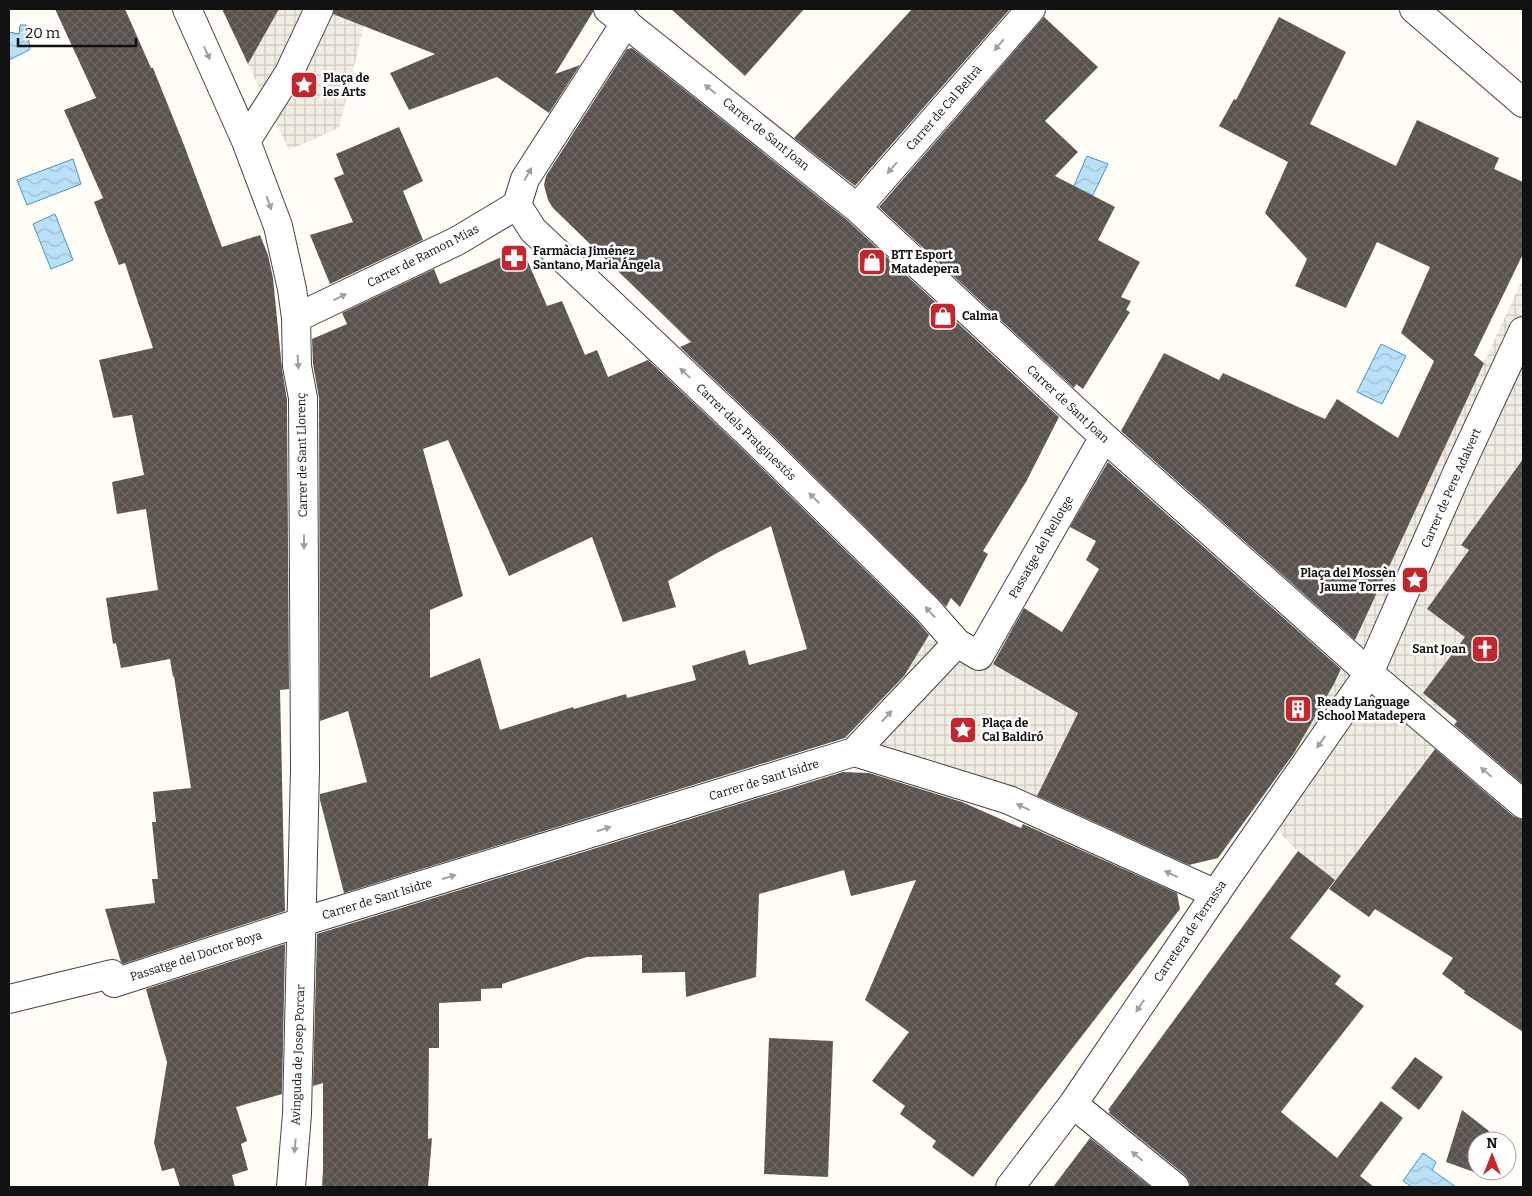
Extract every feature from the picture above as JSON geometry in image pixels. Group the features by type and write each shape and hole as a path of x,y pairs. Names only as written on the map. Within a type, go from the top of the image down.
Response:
{"street":[{"name":"Carrer de Sant Llorenç","path":"187,9 246,140 278,226 292,289 296,318 297,366 303,398 305,770 302,922"},
{"path":"246,140 288,73 320,9"},
{"name":"Carrer de Cal Beltrà","path":"857,208 1031,9"},
{"path":"1414,9 1523,103"},
{"path":"517,205 525,179 617,15"},
{"name":"Carrer de Sant Joan","path":"617,15 857,208 1104,437 1369,673 1523,804"},
{"name":"Carrer de Ramon Mias","path":"296,318 457,241 517,205"},
{"name":"Carrer dels Pratginestós","path":"517,205 533,230 746,432 968,649"},
{"name":"Carrer de Pere Adalvert","path":"1369,673 1457,473 1523,331"},
{"name":"Passatge del Rellotge","path":"968,649 1104,437"},
{"path":"854,752 968,649"},
{"name":"Carretera de Terrassa","path":"1010,1187 1073,1104 1369,673"},
{"path":"854,752 1009,800 1216,894"},
{"name":"Carrer de Sant Isidre","path":"302,922 854,752"},
{"name":"Passatge del Doctor Boya","path":"9,999 112,974 114,983 302,922"},
{"name":"Avinguda de Josep Porcar","path":"292,1187 297,1114 302,922"},
{"path":"1073,1104 1175,1187"}],"shaded area":[{"name":"Plaça de les Arts","path":"279,9 368,9 339,128 289,150 248,64"},
{"name":"Plaça del Mossèn Jaume Torres","path":"1523,278 1523,459 1461,544 1469,550 1427,609 1465,637 1423,693 1443,709 1432,752 1335,880 1297,851 1256,807 1290,760 1340,674"},
{"name":"Plaça de Cal Baldiró","path":"926,640 957,643 1078,712 1043,783 1032,811 840,748 903,677"}],"water":[{"path":"20,25 26,25 30,48 9,60 9,32 19,34"},
{"path":"1087,156 1108,164 1087,207 1069,197"},
{"path":"73,159 81,184 27,205 17,180"},
{"path":"55,214 73,260 51,269 33,224"},
{"path":"1381,344 1406,356 1382,404 1357,392"},
{"path":"1423,1153 1436,1162 1432,1170 1456,1187 1412,1187 1403,1181"}],"building":[{"path":"55,9 125,9 151,68 153,68 222,247 260,235 268,255 273,278 287,400 289,689 280,690 285,911 123,964 105,909 155,903 152,879 158,879 152,822 156,822 153,792 191,788 170,659 121,668 116,643 113,644 106,598 158,590 146,509 117,514 112,482 144,475 132,415 113,418 99,360 153,348 125,263 119,265 94,202 103,198 64,110 96,98"},
{"path":"222,9 279,9 248,64"},
{"path":"334,9 593,9 593,12 555,74 580,65 549,113 497,77 409,110 390,73 435,54 333,14"},
{"path":"671,9 804,9 745,76"},
{"path":"912,9 1010,9 855,186 794,138"},
{"path":"1044,17 1098,67 1045,121 1078,152 1055,176 1115,207 1098,240 1140,262 1121,297 1131,301 1126,310 1130,312 1083,389 1076,384 1074,388 879,207"},
{"path":"1279,17 1346,52 1310,124 1396,166 1417,120 1499,158 1494,169 1523,182 1523,254 1474,355 1484,363 1355,640 1121,431 1164,353 1219,380 1223,373 1325,419 1337,399 1398,438 1434,361 1401,333 1430,267 1377,242 1346,308 1295,286 1307,259 1265,213 1288,162 1219,126 1234,99 1236,100"},
{"path":"632,48 847,220 1059,417 1026,482 983,551 988,554 960,607 951,598 946,607 757,420 680,347 691,342 553,208 548,200 544,185 546,176 627,49"},
{"path":"399,127 423,181 403,191 423,240 330,284 310,235 353,222 334,178 344,174 336,154"},
{"path":"522,248 547,306 562,301 585,355 597,350 608,377 648,360 735,442 929,635 904,676 845,738 344,893 320,794 367,782 348,711 320,721 319,398 313,364 312,339 347,324 342,313 434,269 440,284","holes":["448,440 509,576 592,537 623,622 676,607 668,581 717,553 771,526 807,649 749,665 745,650 692,666 696,680 627,698 626,694 574,709 573,707 500,730 480,658 430,678 430,610 463,596 423,449"]},
{"name":"Sant Joan","path":"1523,459 1523,784 1454,725 1457,721 1423,693 1465,637 1427,609 1469,550 1461,545"},
{"path":"1108,462 1341,669 1294,753 1218,858 1189,865 1037,796 1078,713 993,664 1024,608 1062,632 1099,569 1086,560 1096,541 1070,527"},
{"path":"1435,749 1513,816 1523,819 1523,1032 1464,993 1465,991 1442,974 1453,958 1375,909 1369,917 1329,889"},
{"path":"843,772 869,773 962,802 1021,828 1023,824 1177,893 1180,909 973,1177 932,1147 936,1141 900,1114 905,1106 872,1081 909,1032 865,1000 916,880 851,896 844,870 759,894 756,977 686,997 685,972 642,973 642,955 587,957 502,984 502,988 481,989 481,1001 439,1003 439,1048 429,1048 428,1139 432,1138 428,1187 322,1187 323,1083 313,1086 317,934"},
{"path":"1298,851 1335,880 1290,938 1341,976 1335,984 1364,1006 1281,1112 1337,1158 1381,1101 1403,1118 1360,1176 1374,1187 1190,1187 1185,1175 1109,1113 1110,1111 1108,1110"},
{"path":"285,944 282,1094 236,1107 247,1141 241,1144 248,1170 232,1175 235,1187 180,1187 174,1168 162,1171 154,1143 167,1062 146,989"},
{"path":"769,1038 833,1041 828,1177 764,1174"},
{"path":"1415,1057 1443,1077 1419,1110 1391,1088"},
{"path":"1462,1110 1489,1131 1467,1131 1467,1170 1446,1162"},
{"path":"1090,1138 1151,1187 1053,1187"}],"place":[{"name":"Plaça de les Arts","path":"304,85"},
{"name":"Farmàcia Jiménez Santano, Maria Ángela","path":"514,258"},
{"name":"BTT Esport Matadepera","path":"872,262"},
{"name":"Calma","path":"943,316"},
{"name":"Plaça del Mossèn Jaume Torres","path":"1415,580"},
{"name":"Sant Joan","path":"1485,649"},
{"name":"Ready Language School Matadepera","path":"1298,709"},
{"name":"Plaça de Cal Baldiró","path":"963,730"}]}
